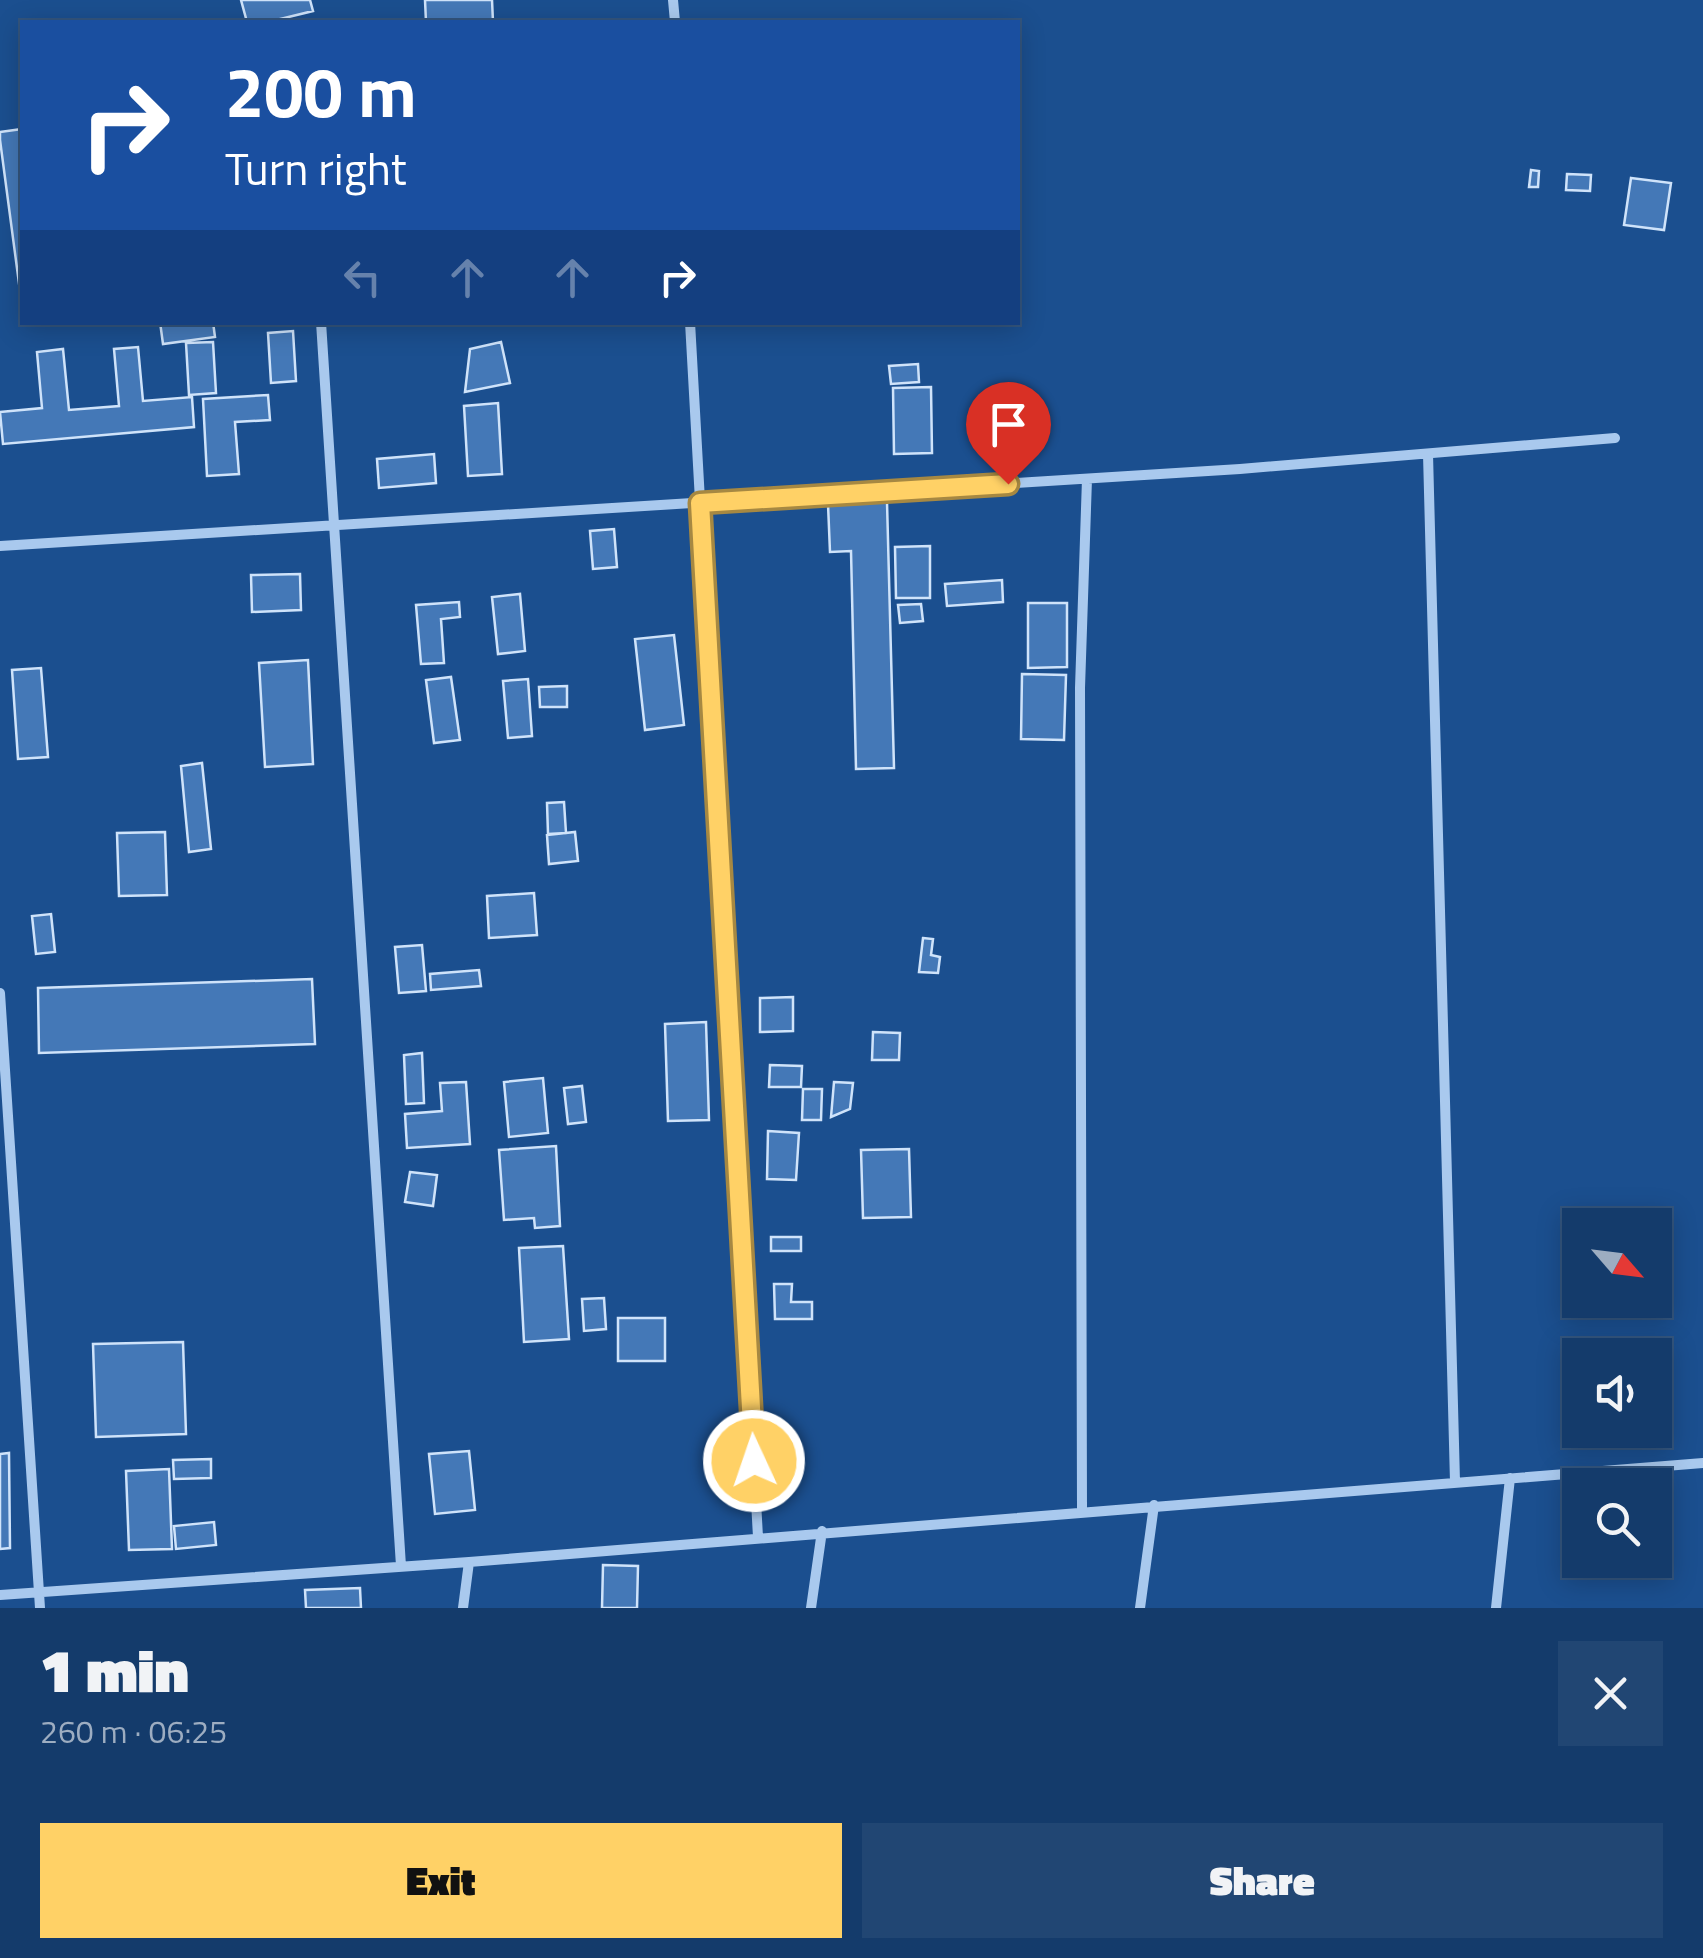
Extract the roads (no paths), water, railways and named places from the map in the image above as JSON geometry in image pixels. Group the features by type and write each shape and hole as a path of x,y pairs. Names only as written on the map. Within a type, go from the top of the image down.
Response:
{"street":[{"path":"321,325 402,1566"},
{"path":"690,325 758,1536"},
{"path":"0,546 1087,479 1615,438"},
{"path":"1428,454 1455,1482"},
{"path":"1082,1511 1080,688 1087,479"},
{"path":"0,993 40,1608"},
{"path":"0,1594 470,1562 1703,1463"},
{"path":"1496,1608 1510,1478"},
{"path":"1140,1608 1154,1506"},
{"path":"811,1608 822,1531"},
{"path":"463,1608 470,1562"}]}
